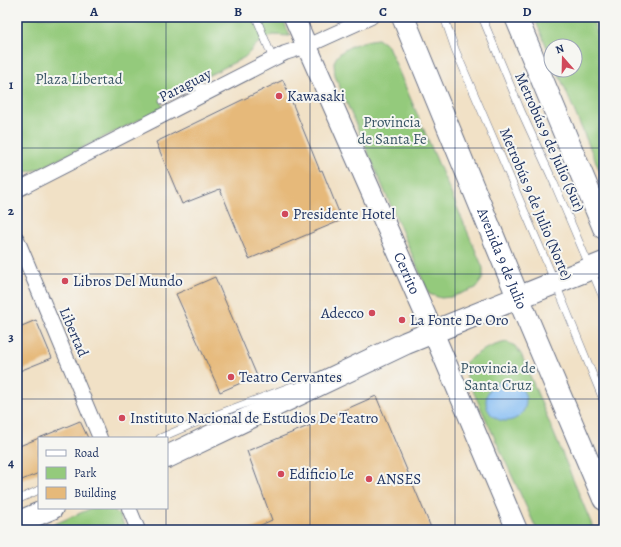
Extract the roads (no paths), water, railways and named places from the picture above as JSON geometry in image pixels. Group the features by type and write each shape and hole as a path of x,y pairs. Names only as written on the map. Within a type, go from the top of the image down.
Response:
{"main road":[{"name":"Avenida 9 de Julio","path":"403,17 518,297 604,499"},
{"path":"516,17 604,228"},
{"path":"168,457 406,343 598,265"},
{"path":"17,523 50,509"}],"street":[{"name":"Cerrito","path":"294,17 433,332 517,530"},
{"name":"Paraguay","path":"17,190 285,53 307,46 372,17"},
{"name":"Libertad","path":"17,239 100,437"},
{"path":"129,509 138,530"}],"lane":[{"path":"256,17 273,59"},
{"name":"Metrobús 9 de Julio (Norte)","path":"444,17 455,49 555,282 604,402"},
{"name":"Metrobús 9 de Julio (Sur)","path":"482,17 522,113 598,265 604,300"},
{"path":"163,101 194,86 215,89"},
{"path":"321,375 406,343"},
{"path":"162,437 202,420 300,383"},
{"path":"17,500 38,490"}],"water":[{"path":"510,381 517,384 523,390 526,401 525,409 517,418 510,421 502,421 495,418 487,409 486,397 489,390 498,382"}],"place":[{"name":"Kawasaki","path":"279,96"},
{"name":"Presidente Hotel","path":"285,214"},
{"name":"Libros Del Mundo","path":"65,281"},
{"name":"Adecco","path":"372,313"},
{"name":"La Fonte De Oro","path":"402,320"},
{"name":"Teatro Cervantes","path":"231,377"},
{"name":"Instituto Nacional de Estudios De Teatro","path":"122,418"},
{"name":"Edificio Le","path":"281,474"},
{"name":"ANSES","path":"369,479"}],"park label":[{"name":"Plaza Libertad","path":"79,79"},
{"name":"Provincia de Santa Fe","path":"392,130"},
{"name":"Provincia de Santa Cruz","path":"498,376"}]}
